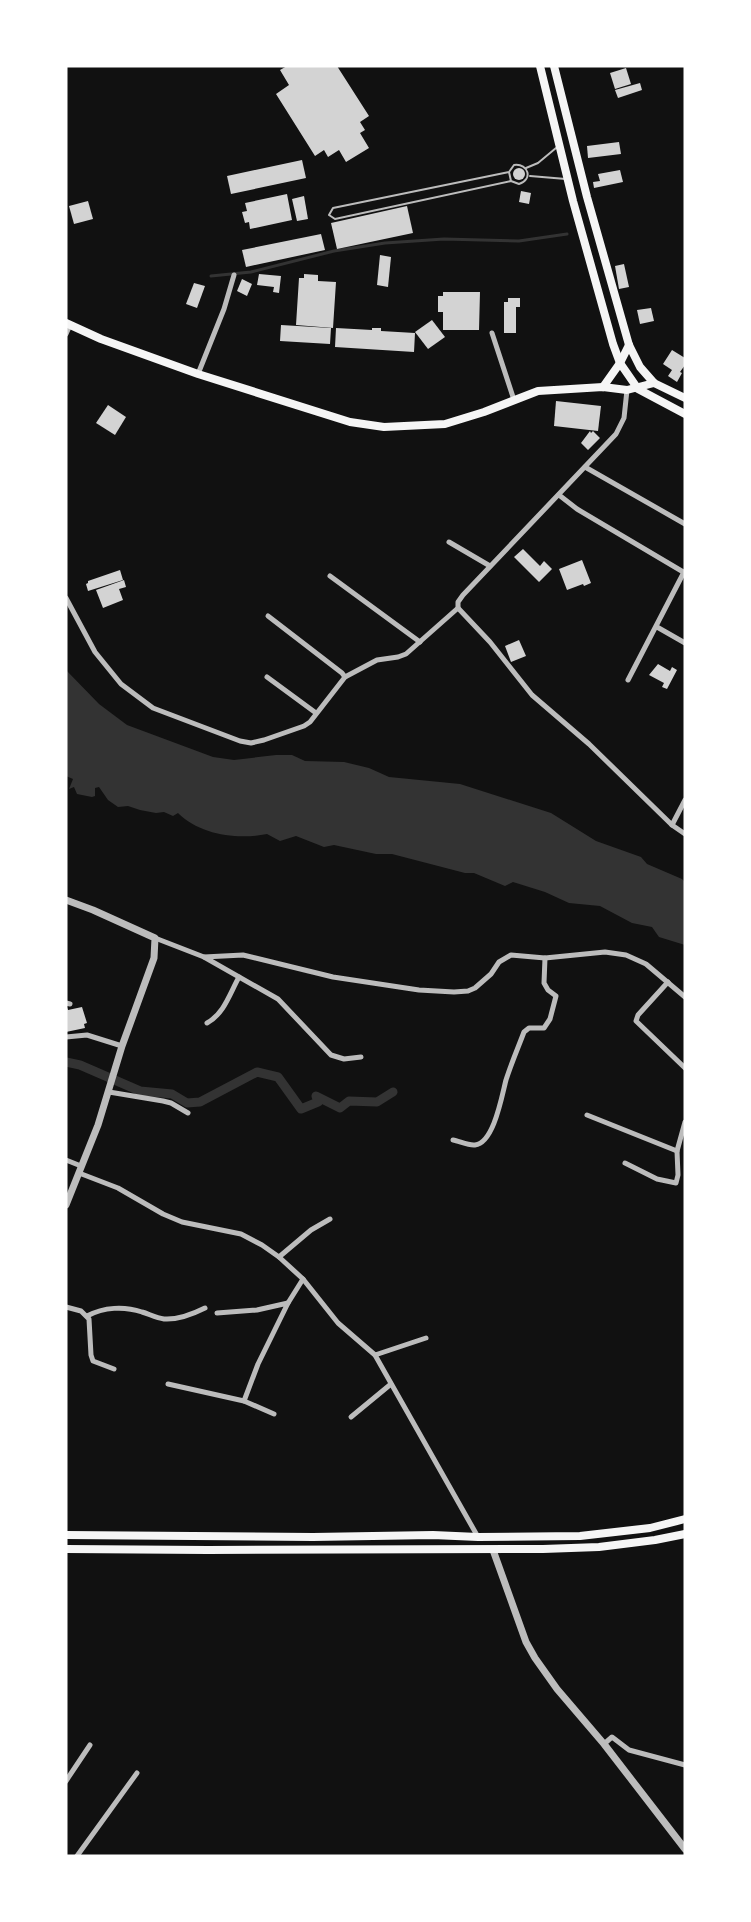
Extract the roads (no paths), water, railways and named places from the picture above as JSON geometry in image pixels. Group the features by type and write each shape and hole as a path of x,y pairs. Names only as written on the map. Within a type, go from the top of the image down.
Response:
{"main road":[{"path":"540,66 573,201 620,363 638,388 685,414"},
{"path":"554,66 586,197 629,345 640,367 654,383 685,398"},
{"path":"573,201 586,197"},
{"path":"68,324 101,339 198,374 350,422 384,427 445,424 538,392 603,387 627,390 654,383"},
{"path":"603,387 620,363 629,345"},
{"path":"66,1535 580,1536 650,1528 685,1519"},
{"path":"66,1549 493,1550 599,1547 685,1534"},
{"path":"207,1535 208,1550"}],"street":[{"path":"198,374 224,309 234,275"},
{"path":"66,334 68,324"},
{"path":"492,333 514,400"},
{"path":"627,390 624,418 616,434 490,566 458,602 458,608 490,642 532,695 589,744 672,825 685,834"},
{"path":"585,467 685,524"},
{"path":"559,495 577,509 685,573 628,680"},
{"path":"449,542 490,566"},
{"path":"330,576 420,642"},
{"path":"66,598 95,652 121,684 153,708 196,726 251,743 304,726 310,722 345,677 377,660 406,654 458,608"},
{"path":"268,616 345,677"},
{"path":"657,627 685,643"},
{"path":"267,677 316,712"},
{"path":"672,825 685,800"},
{"path":"66,900 204,957 278,999 331,1055 344,1059 360,1057"},
{"path":"66,1205 98,1125 122,1046 154,958 155,938"},
{"path":"204,957 243,955 333,977 419,990 454,992 475,988 491,974 499,962 511,955 545,958 605,952 626,955 646,964 685,997"},
{"path":"453,1140 475,1145 488,1136 501,1106 506,1082 524,1032 529,1028 544,1028 550,1019 556,996 544,984 545,958"},
{"path":"207,1023 225,1005 239,977"},
{"path":"668,982 638,1015 636,1021 685,1068"},
{"path":"66,1037 87,1035 122,1046"},
{"path":"110,1089 171,1103 188,1113"},
{"path":"587,1116 677,1150"},
{"path":"625,1163 657,1179 676,1183 677,1150 684,1126"},
{"path":"66,1160 80,1170 118,1188 163,1214 182,1222 241,1234 279,1257 303,1279 338,1323 375,1355 478,1537"},
{"path":"279,1257 311,1230 330,1219"},
{"path":"244,1401 258,1364 288,1303 303,1279"},
{"path":"217,1313 257,1310 288,1303"},
{"path":"66,1306 81,1311 87,1316 90,1322 92,1359 95,1363 114,1369"},
{"path":"87,1316 97,1311 119,1308 140,1311 158,1318 174,1319 205,1308"},
{"path":"375,1355 426,1338"},
{"path":"168,1384 244,1401 274,1414"},
{"path":"351,1417 392,1384"},
{"path":"493,1550 526,1642 535,1658 557,1689 604,1744 685,1849"},
{"path":"604,1744 612,1737 629,1750 685,1765"},
{"path":"66,1781 90,1745"},
{"path":"77,1856 137,1773"}],"lane":[{"path":"526,168 538,163 560,146"},
{"path":"529,177 523,165 514,165 509,172 333,208 328,216 335,219 511,181 519,184 527,181 529,177 569,179"},
{"path":"509,172 511,181"}],"waterway":[{"path":"211,276 251,272 334,251 385,243 444,239 519,241 567,234"},
{"path":"66,1062 80,1065 140,1091 172,1094 187,1103 200,1102 257,1072 278,1077 301,1109 318,1102 316,1096 340,1108 349,1101 377,1102 393,1092"}]}
